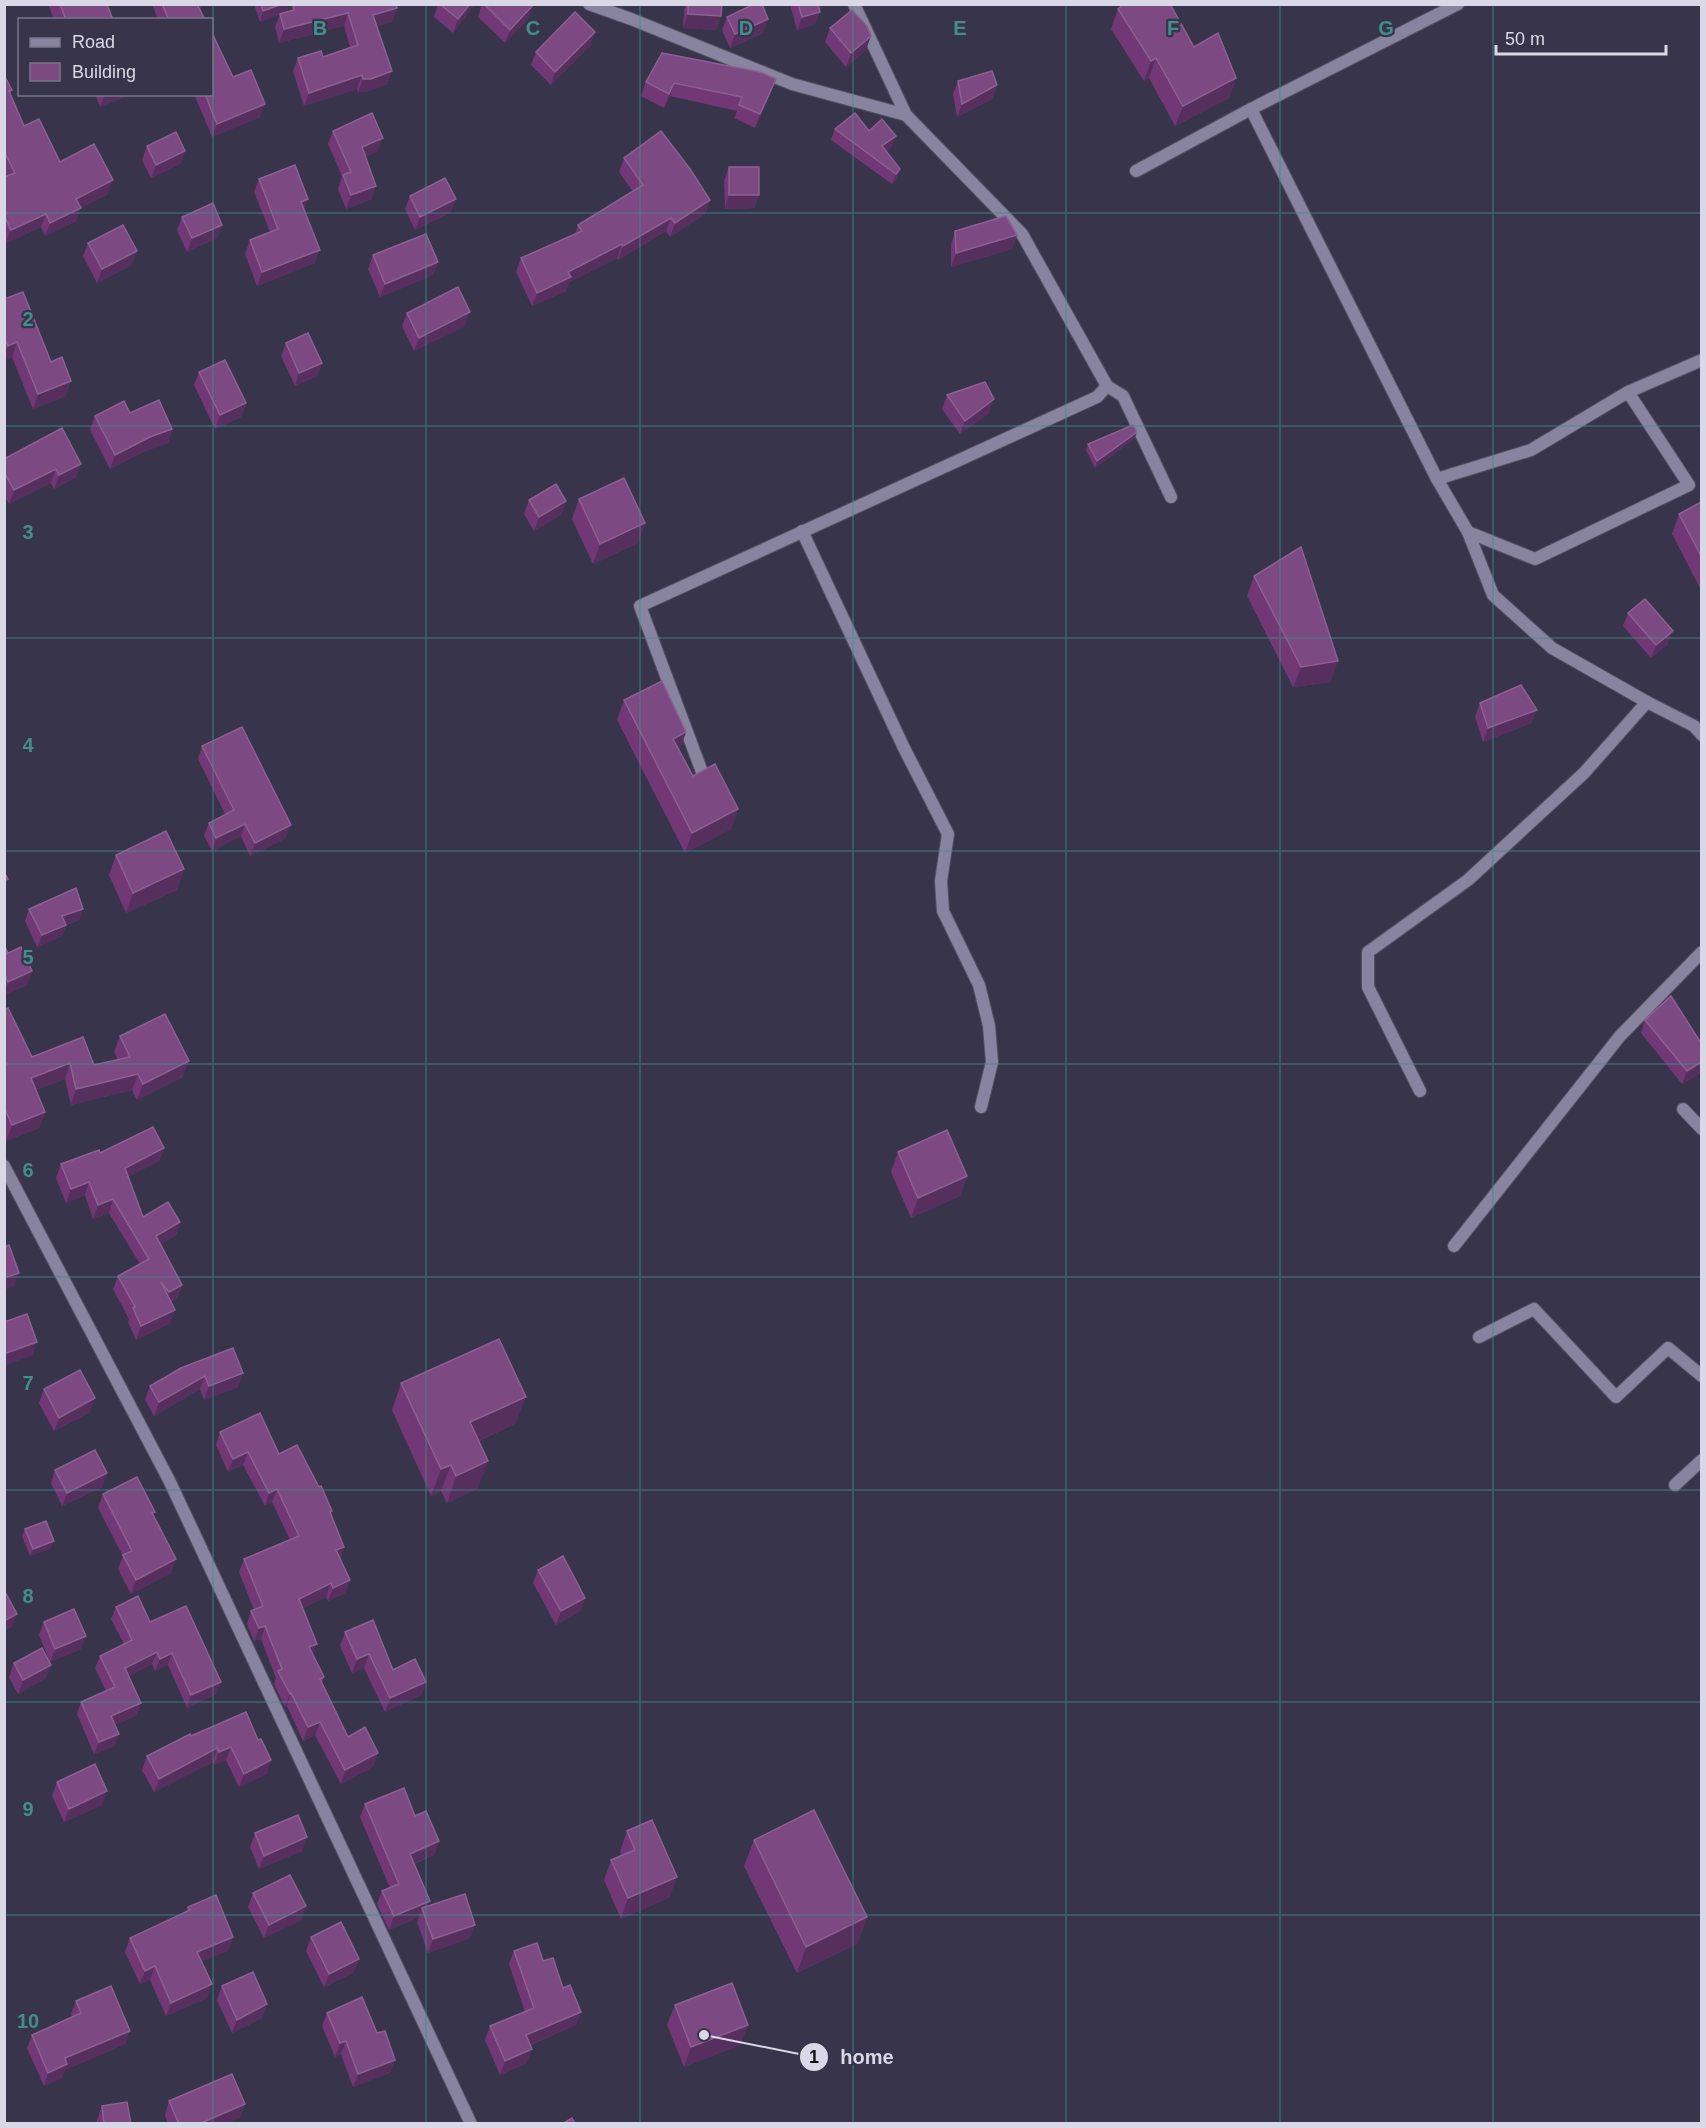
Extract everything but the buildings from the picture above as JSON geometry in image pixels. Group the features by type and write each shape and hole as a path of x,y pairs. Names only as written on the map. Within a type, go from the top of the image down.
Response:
{"street":[{"path":"589,4 792,84 906,115"},
{"path":"854,4 906,115 1022,234 1107,386 1123,396 1171,497"},
{"path":"1136,171 1251,109 1458,4"},
{"path":"1251,109 1437,479 1468,532 1492,596 1552,648 1694,726 1701,735"},
{"path":"1437,479 1531,450 1628,392 1701,360"},
{"path":"702,772 640,606 1097,398 1107,386"},
{"path":"1468,532 1535,559 1689,485 1628,392"},
{"path":"802,531 904,748 948,834 941,881 943,911 979,985 989,1026 992,1062 981,1107"},
{"path":"1420,1091 1368,987 1368,952 1468,880 1584,773 1647,702"},
{"path":"1454,1246 1620,1036 1701,952"},
{"path":"1683,1109 1701,1130"},
{"path":"4,1166 168,1480 471,2124"},
{"path":"1479,1337 1534,1309 1616,1397 1668,1348 1701,1376"},
{"path":"1675,1485 1701,1460"}],"place":[{"name":"home","path":"704,2035"}]}
